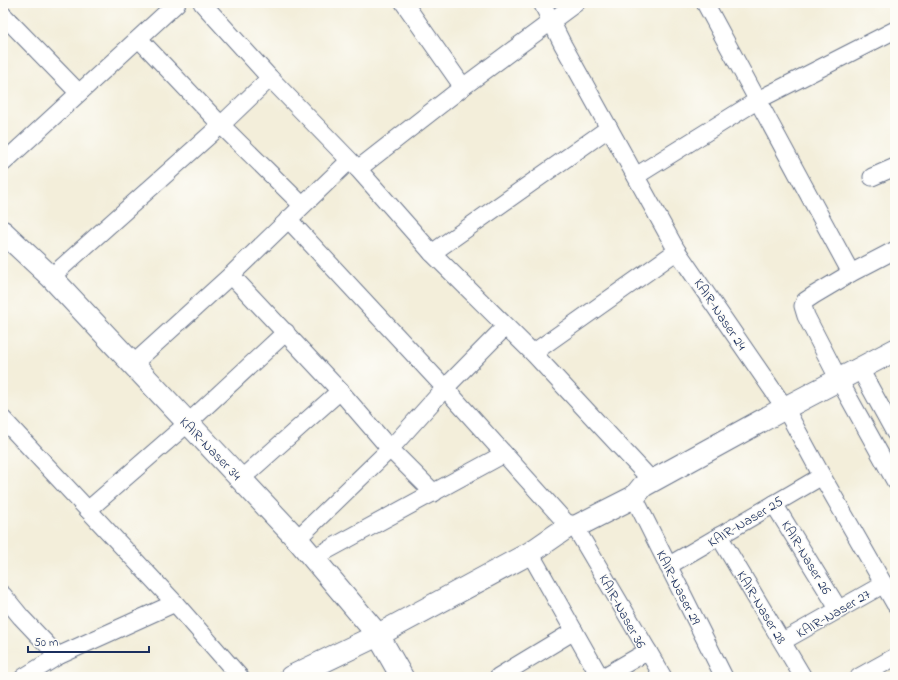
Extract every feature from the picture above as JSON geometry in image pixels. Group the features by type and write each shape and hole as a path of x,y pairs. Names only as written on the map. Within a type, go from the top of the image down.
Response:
{"street":[{"path":"3,163 177,3"},
{"path":"202,3 270,78 353,165 432,253 533,353 652,481"},
{"path":"404,3 463,87"},
{"name":"KAIR-Naser 24","path":"542,3 550,21 677,251 785,408 895,604"},
{"path":"132,365 231,275 302,205 353,165 463,87 576,3"},
{"path":"705,3 851,273"},
{"path":"3,14 79,93"},
{"path":"636,176 758,100 895,30"},
{"path":"139,38 221,124 302,205"},
{"path":"51,277 270,78"},
{"path":"432,253 609,128"},
{"path":"872,177 895,167"},
{"name":"KAIR-Naser 36","path":"288,219 572,526 648,651 603,677"},
{"name":"KAIR-Naser 34","path":"5,239 51,277 297,539 378,635 402,677"},
{"path":"895,250 851,273 805,301 803,306 806,316 839,380 895,481"},
{"path":"533,353 677,251"},
{"path":"231,275 340,391 390,449 434,493"},
{"path":"297,539 390,449 445,388 506,327"},
{"path":"88,510 188,423 286,332"},
{"path":"291,677 378,635 530,553 572,526 634,497 643,486 785,408 895,350"},
{"path":"860,369 895,432"},
{"path":"241,479 340,391"},
{"path":"3,419 175,603 240,677"},
{"path":"313,558 504,454"},
{"name":"KAIR-Naser 25","path":"668,566 822,476"},
{"name":"KAIR-Naser 29","path":"634,497 724,677"},
{"name":"KAIR-Naser 26","path":"774,504 839,610"},
{"name":"KAIR-Naser 28","path":"720,536 803,677"},
{"path":"530,553 600,677"},
{"name":"KAIR-Naser 27","path":"783,642 884,584"},
{"path":"3,595 21,617 58,656"},
{"path":"24,677 58,656 175,603"},
{"path":"498,677 574,631"},
{"path":"648,651 662,677"},
{"path":"859,677 895,657"}]}
